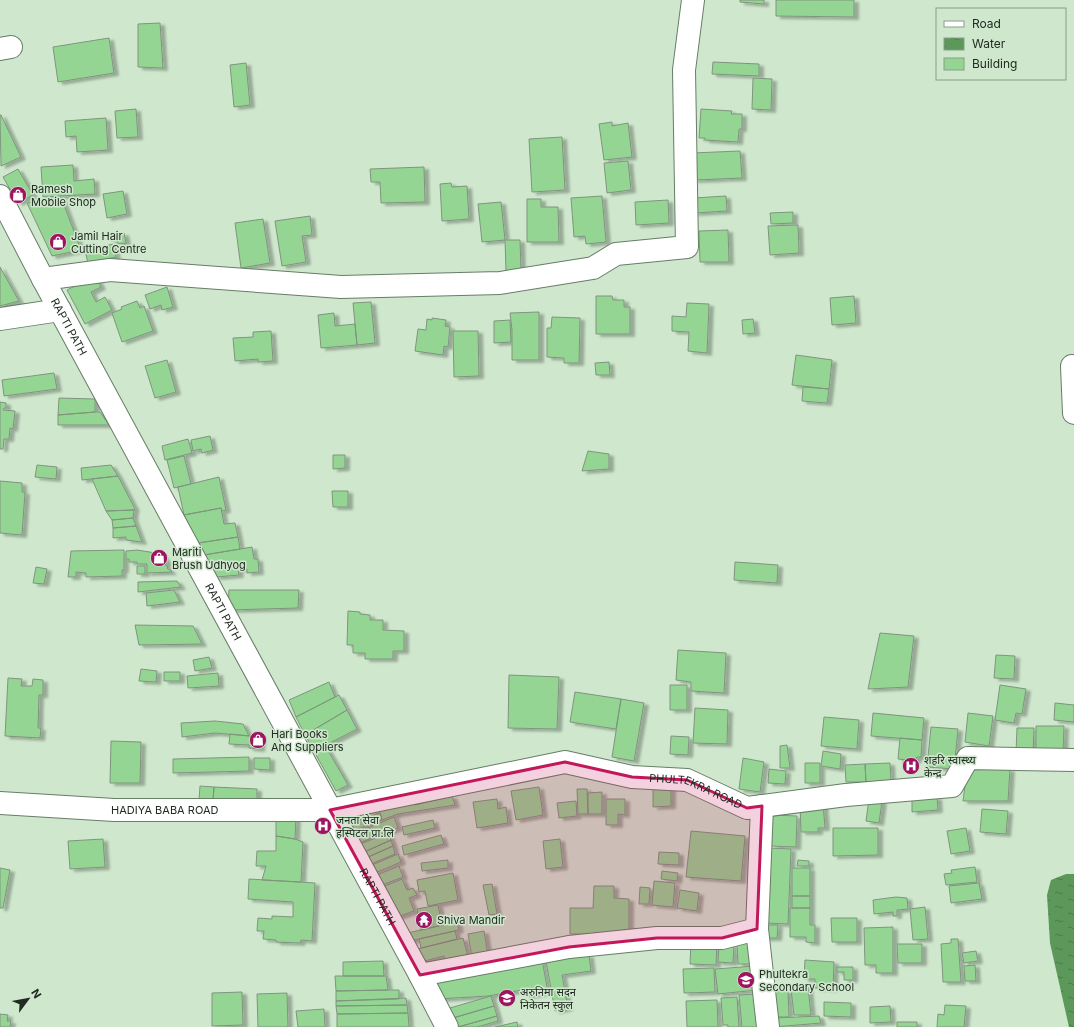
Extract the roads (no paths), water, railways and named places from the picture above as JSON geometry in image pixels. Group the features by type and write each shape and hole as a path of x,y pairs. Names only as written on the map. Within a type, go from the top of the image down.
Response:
{"street":[{"path":"43,279 110,270 341,287 500,283 593,268 616,254 687,247 684,70 693,0"},
{"name":"RAPTI PATH","path":"0,196 43,279 447,1027"},
{"path":"0,319 60,310"},
{"path":"1072,366 1074,413"},
{"name":"PHULTEKRA ROAD","path":"330,810 565,762 632,777 687,780 746,808 846,795 952,786 968,758 1074,760"},
{"name":"HADIYA BABA ROAD","path":"0,803 114,810 330,810"},
{"path":"762,806 757,929 768,1027"},
{"path":"420,975 569,948 657,938 722,938 757,929"}],"water":[{"path":"1066,874 1074,874 1074,1027 1069,1027 1050,943 1047,895 1051,880"}],"place":[{"name":"Ramesh Mobile Shop","path":"18,195"},
{"name":"Jamil Hair Cutting Centre","path":"58,242"},
{"name":"Mariti Brush Udhyog","path":"159,558"},
{"name":"Hari Books And Suppliers","path":"258,740"},
{"name":"शहरि स्वास्थ्य केन्द्र","path":"911,766"},
{"name":"जनता सेवा हस्पिटल प्रा.लि","path":"323,826"},
{"name":"Shiva Mandir","path":"424,920"},
{"name":"Phultekra Secondary School","path":"746,980"},
{"name":"अरुनिमा सदन निकेतन स्कुल","path":"507,998"}]}
